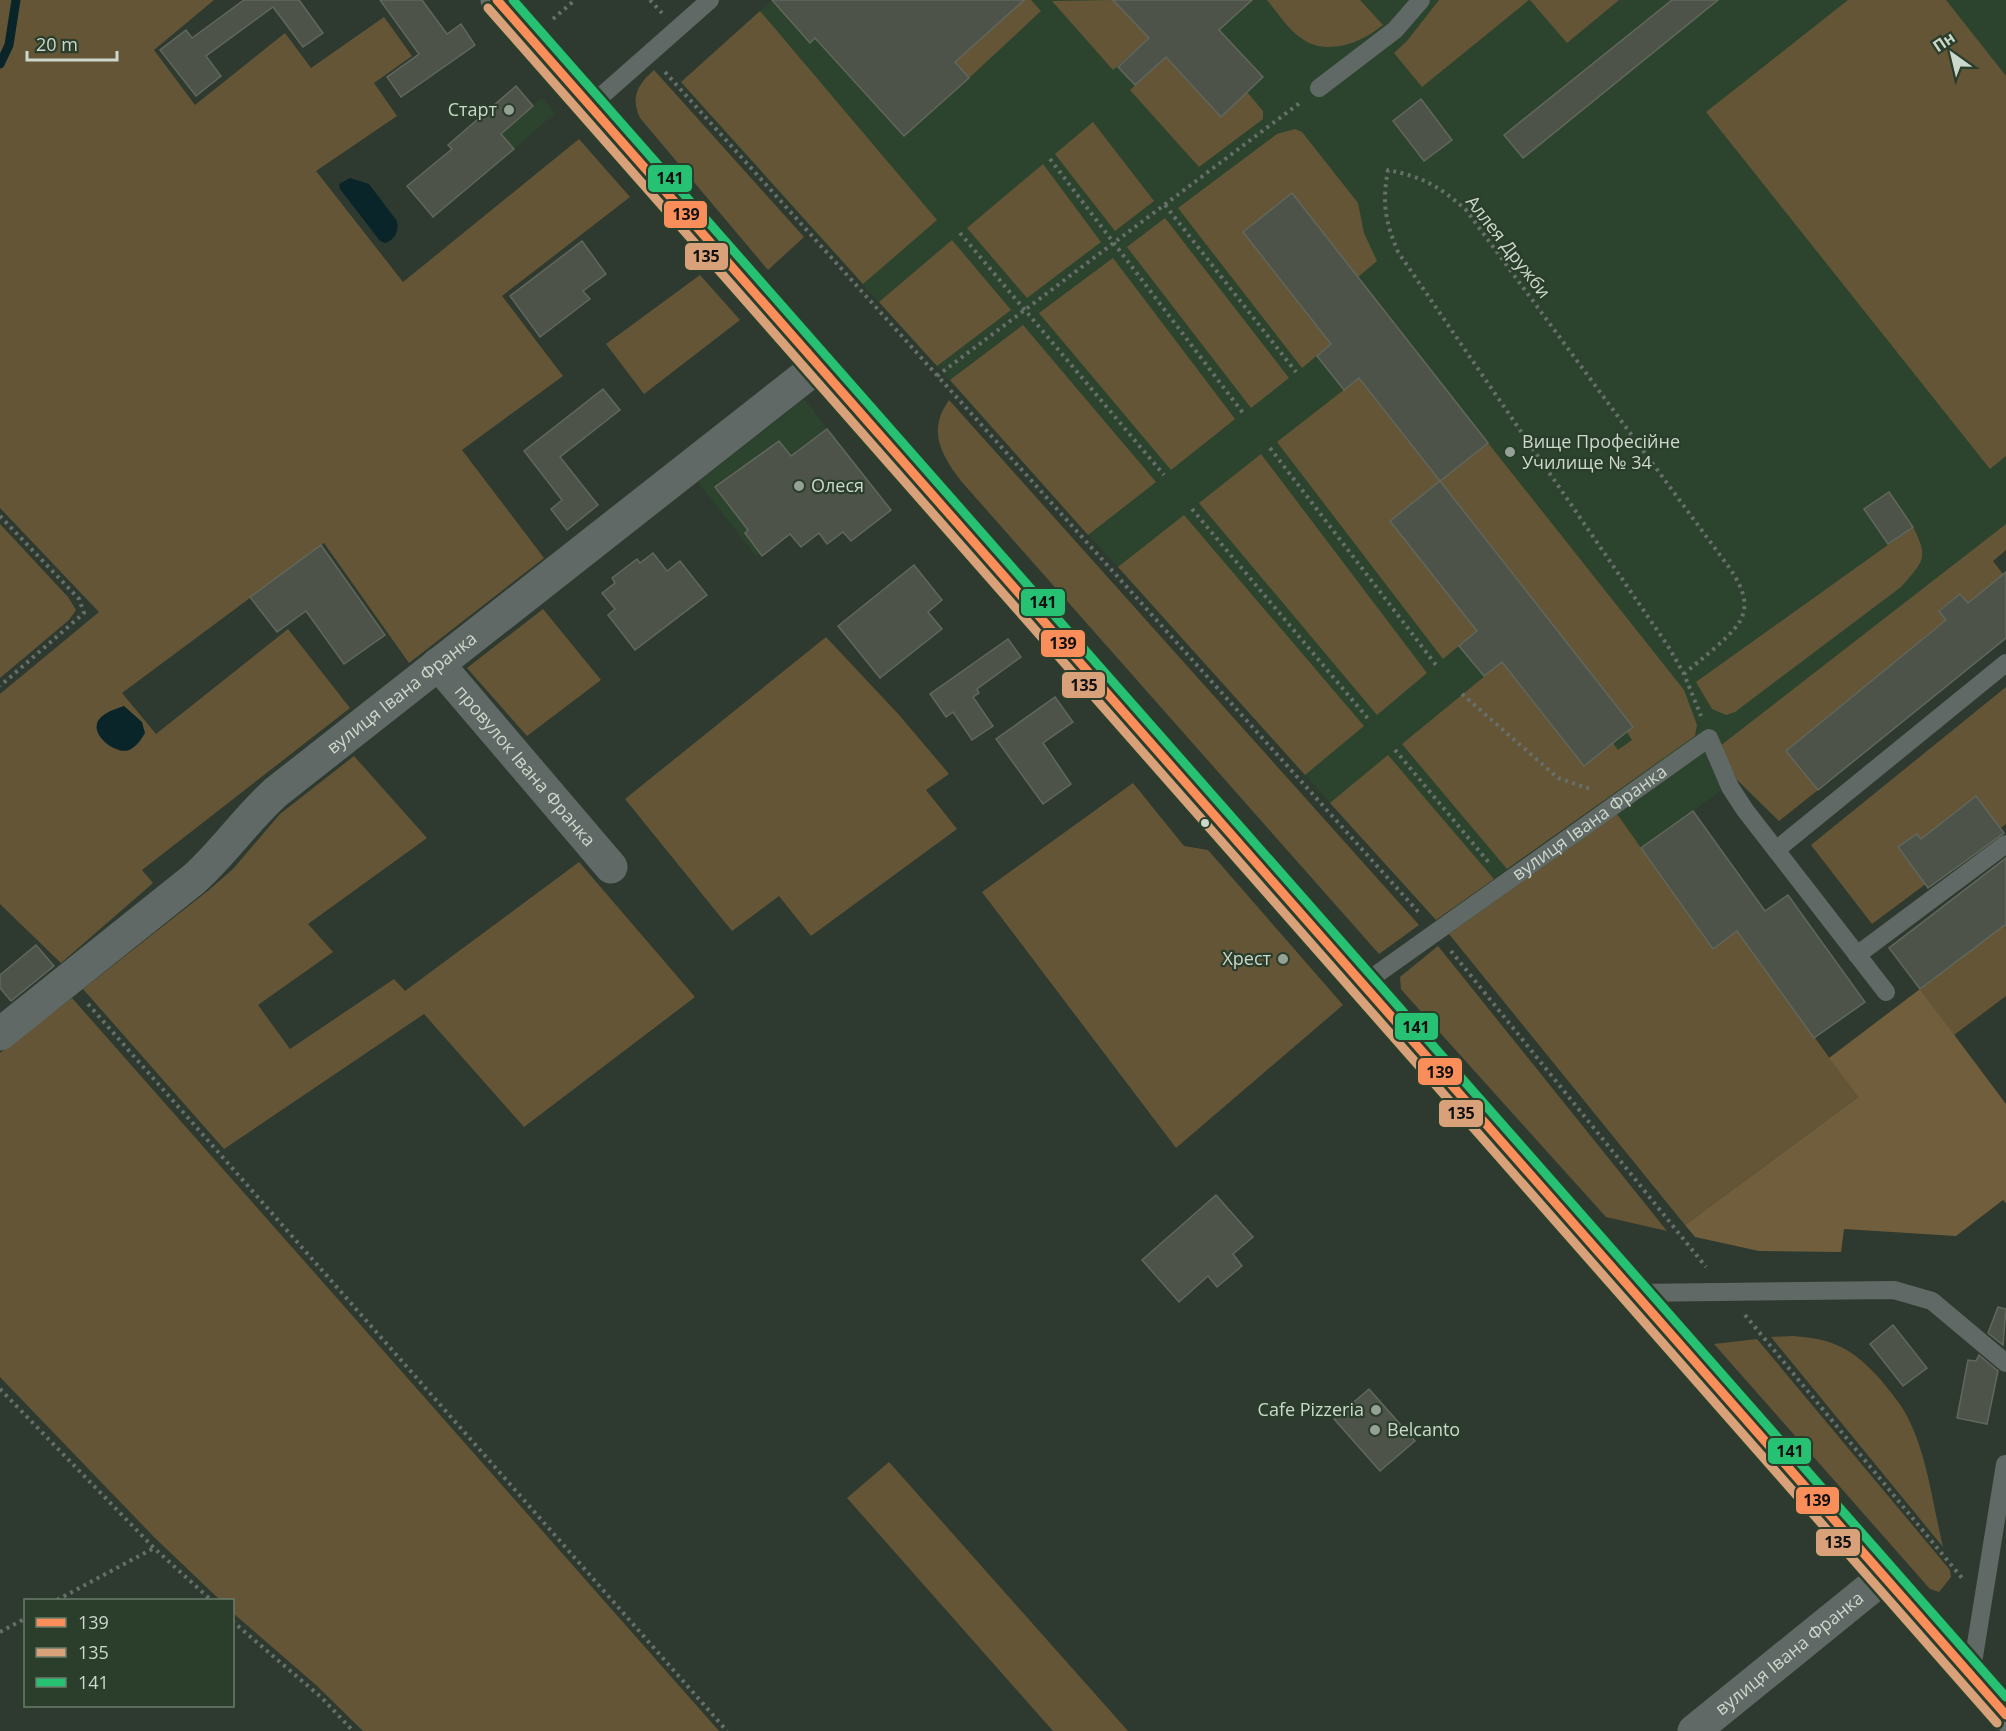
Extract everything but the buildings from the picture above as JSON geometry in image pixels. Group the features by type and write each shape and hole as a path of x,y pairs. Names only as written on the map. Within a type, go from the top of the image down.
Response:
{"main road":[{"path":"496,0 2006,1715"}],"street":[{"name":"вулиця Івана Франка","path":"0,1034 213,862 257,809 276,792 818,366"},
{"name":"провулок Івана Франка","path":"438,664 611,867"},
{"name":"вулиця Івана Франка","path":"1694,1731 1884,1577"}],"lane":[{"path":"590,106 710,0"},
{"path":"1319,88 1390,35 1421,0"},
{"path":"1776,850 2006,663"},
{"path":"1709,738 1730,788 1886,992"},
{"name":"вулиця Івана Франка","path":"1363,984 1709,738"},
{"path":"1857,955 2006,844"},
{"path":"1634,1293 1894,1290 1916,1294 1951,1314 2006,1363"},
{"path":"1971,1675 2006,1464"}],"path":[{"path":"648,54 1435,931 1725,1291 1982,1602"},
{"path":"937,376 1319,88"},
{"path":"1050,159 1243,413"},
{"name":"Аллея Дружби","path":"1684,674 1736,626 1743,616 1744,602 1731,570 1466,210 1441,188 1416,175 1388,170 1383,197 1387,227 1398,252 1668,646 1684,674 1709,738"},
{"path":"1165,205 1296,372"},
{"path":"960,233 1164,475"},
{"path":"1270,448 1436,665"},
{"path":"1192,509 1370,721"},
{"path":"0,516 79,599 84,613 0,686"},
{"path":"1462,694 1558,778 1621,799"},
{"path":"1395,750 1505,882"},
{"path":"68,981 727,1731"},
{"path":"0,1389 154,1548 210,1599"},
{"path":"59,1599 154,1548"},
{"path":"0,1632 24,1619"},
{"path":"234,1623 322,1698 353,1731"}],"shaded area":[{"path":"0,0 214,0 154,50 195,105 285,33 311,68 384,17 412,56 374,83 397,116 316,171 403,282 579,139 630,197 502,296 563,376 462,450 544,558 409,663 324,543 122,693 156,734 288,629 350,708 142,870 153,883 61,963 0,904 0,694 99,612 0,508"},
{"name":"Вище Професійне Училище № 34","path":"772,0 2006,0 2006,524 1721,746 1736,780 1641,848 1606,799 1436,920 681,83"},
{"path":"1024,0 1031,0 1041,11 969,78 955,62"},
{"path":"1113,0 1149,38 1113,70 1052,1"},
{"path":"1267,0 1360,0 1383,25 1354,42 1322,47 1311,44 1296,34"},
{"path":"1439,0 1529,0 1422,87 1394,53 1407,41"},
{"path":"1530,0 1619,0 1567,43"},
{"path":"1848,0 1946,0 2006,76 2006,456 1990,469 1706,112"},
{"path":"760,11 937,220 863,284 681,82"},
{"path":"1166,57 1220,116 1247,92 1263,111 1263,119 1199,167 1130,90"},
{"path":"654,70 804,237 768,270 640,118 636,104 637,91"},
{"path":"516,86 533,105 542,98 555,113 514,149 484,114"},
{"path":"1093,122 1154,201 1115,231 1055,154"},
{"path":"1295,129 1302,132 1358,203 1364,233 1377,261 1358,277 1243,232 1331,344 1302,368 1178,208 1277,134"},
{"path":"1043,164 1101,242 1027,298 967,228"},
{"path":"1165,218 1289,378 1251,408 1127,247"},
{"path":"952,240 1011,310 937,366 879,302"},
{"path":"1113,258 1235,419 1171,470 1039,313"},
{"path":"700,275 740,320 644,394 606,344"},
{"path":"1023,325 1156,482 1088,535 950,380"},
{"path":"1359,378 1440,481 1488,443 1684,690 1697,725 1695,736 1507,869 1402,744 1502,662 1584,766 1613,743 1618,750 1632,740 1627,732 1633,726 1440,482 1477,631 1443,659 1277,442"},
{"path":"804,399 862,472 756,556 698,482"},
{"path":"949,400 1419,925 1379,954 961,481 939,442 939,422 942,411"},
{"path":"1261,454 1427,673 1377,715 1199,503"},
{"path":"1184,515 1364,726 1305,775 1118,567"},
{"path":"0,524 68,597 76,610 69,620 0,678"},
{"path":"2006,524 2006,550 1993,561 2003,574 1968,603 1960,594 1939,610 1946,620 1924,637 1937,653 1787,751 1818,790 1779,821 1737,780 1720,746"},
{"path":"1913,527 1921,546 1921,560 1901,587 1735,712 1726,715 1712,709 1696,682"},
{"path":"543,609 601,680 527,736 467,668"},
{"path":"826,637 900,716 949,774 926,790 957,829 811,936 779,896 732,931 625,799"},
{"path":"2006,687 2006,824 1872,924 1811,845"},
{"path":"1388,755 1494,879 1436,920 1330,803"},
{"path":"354,756 427,838 308,924 333,952 258,1005 290,1049 394,979 405,991 579,862 695,997 524,1127 424,1014 224,1149 83,989 209,890 233,869 280,814"},
{"path":"1133,783 1184,846 1208,850 1343,1005 1176,1148 982,892"},
{"path":"1617,814 1712,948 1737,931 1858,1097 1685,1225 1449,934"},
{"path":"2006,924 2006,996 1954,1035 1920,989"},
{"path":"1438,946 1667,1231 1606,1217 1401,989 1400,977"},
{"path":"1920,989 2006,1104 2006,1203 2003,1200 1956,1236 1844,1229 1841,1252 1759,1251 1695,1237 1685,1225 1858,1097 1829,1058"},
{"path":"72,998 719,1731 363,1731 316,1685 234,1614 234,1599 219,1599 154,1537 0,1377 0,1053"},
{"path":"1793,1336 1832,1343 1852,1353 1871,1369 1900,1405 1910,1422 1921,1452 1943,1547 1771,1337"},
{"path":"1757,1339 1950,1570 1951,1577 1939,1592 1930,1589 1714,1344"},
{"path":"889,1462 1128,1731 1053,1731 847,1498"}],"water":[{"path":"350,178 369,184 397,221 396,235 388,242 380,241 340,189 339,184"},
{"path":"124,706 142,722 145,733 134,747 124,751 107,744 102,739 97,724 98,720 108,712"}],"waterway":[{"path":"0,64 9,45 16,0"}],"transit line":[{"name":"139","path":"497,0 2006,1715"},
{"name":"141","path":"513,0 2006,1697"},
{"name":"135","path":"488,8 1997,1723"}],"place":[{"name":"Старт","path":"509,110"},
{"name":"Вище Професійне Училище № 34","path":"1510,452"},
{"name":"Олеся","path":"799,486"},
{"name":"Хрест","path":"1283,959"},
{"name":"Cafe Pizzeria","path":"1376,1410"},
{"name":"Belcanto","path":"1375,1430"}]}
